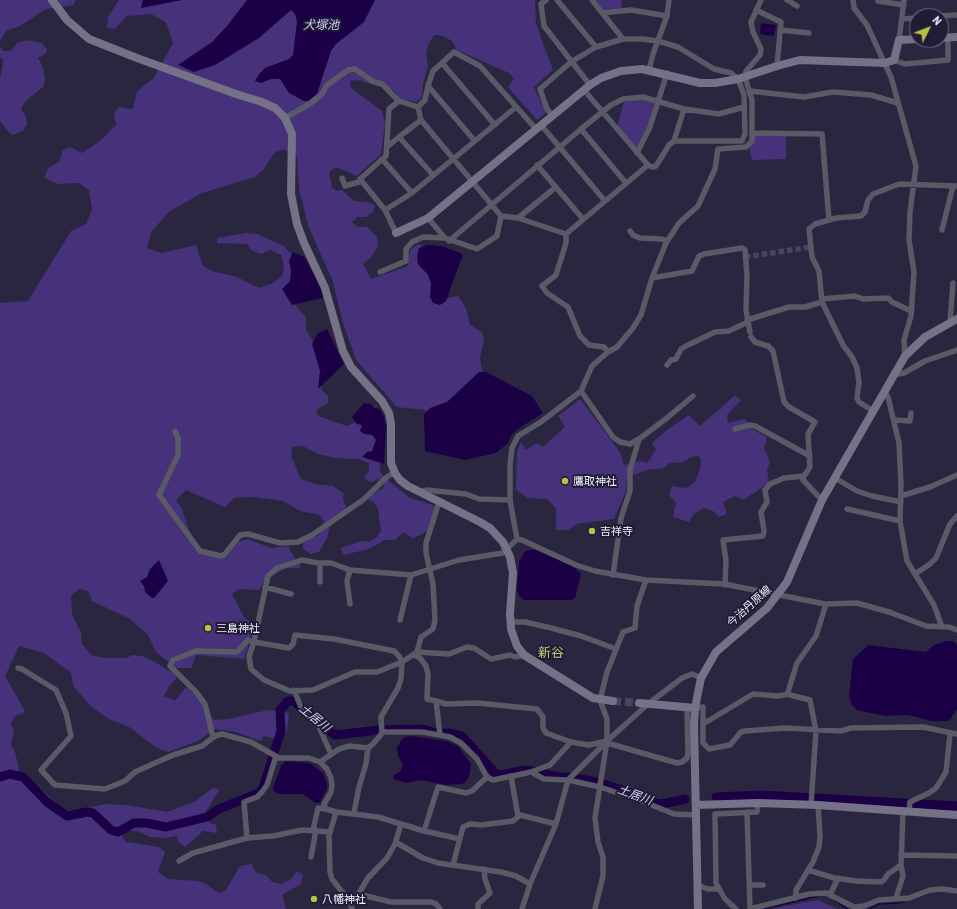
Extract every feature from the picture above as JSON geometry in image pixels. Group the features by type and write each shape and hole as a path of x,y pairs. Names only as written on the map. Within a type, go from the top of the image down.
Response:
{"street":[{"path":"52,0 67,20 89,39 137,58 262,102 275,108 285,118 292,134 291,194 297,224 304,243 325,288 343,351 351,367 382,401 389,413 391,424 391,463 395,473 400,480 420,492 490,528 503,542 510,557 513,573 510,622 513,638 524,655 586,694 600,700 613,701"},
{"path":"546,0 541,4 544,26 571,62 603,111 648,165 656,166 669,145 674,141 684,109"},
{"path":"557,0 596,47"},
{"path":"592,0 623,39"},
{"path":"649,70 667,16 669,0"},
{"path":"674,141 742,141 746,134 742,78 760,54 761,49 753,32 751,22 761,0"},
{"path":"787,0 797,6"},
{"path":"853,0 854,8 867,25 889,62 891,77 916,166 910,212 909,240 914,272 911,312 904,340 904,356"},
{"path":"878,1 904,2 899,40 889,62"},
{"path":"602,13 631,10 667,16"},
{"path":"756,10 781,22 777,66"},
{"path":"902,19 909,19"},
{"path":"780,30 809,33"},
{"path":"517,539 510,500 512,448 518,436 541,422 580,392 592,366 608,352 617,348 633,328 641,315 652,278 667,241 679,223 698,206 715,169 718,149 746,147 752,141 752,100 742,78 731,73 714,69 678,48 658,41 623,39 596,47 571,62 540,89 547,109 553,116"},
{"path":"899,40 909,39"},
{"path":"399,101 389,109 386,156 360,179 385,210 396,233 428,218 587,87 601,78 621,71 642,69 700,83 714,83 742,78 777,66 810,59 905,64 948,60 946,48"},
{"path":"418,107 425,100 433,71 454,52 480,66 516,107 560,147 605,201"},
{"path":"442,63 495,125"},
{"path":"285,118 311,103 322,94 327,85 348,70 355,69 372,81 382,84 399,101 418,107"},
{"path":"637,153 648,132 667,74"},
{"path":"428,86 474,140"},
{"path":"749,91 804,97 833,92 871,95 898,103"},
{"path":"447,239 603,111 623,100 643,97 684,109 719,114 744,107"},
{"path":"418,107 421,120 501,216 518,218 566,234"},
{"path":"385,210 412,193 474,140 516,107"},
{"path":"387,147 421,120"},
{"path":"581,129 626,183"},
{"path":"752,133 822,134 829,220"},
{"path":"400,137 433,175"},
{"path":"382,159 412,193"},
{"path":"537,165 583,219"},
{"path":"608,352 604,347 588,345 580,336 568,308 547,294 542,286 556,275 566,243 566,234 648,165"},
{"path":"342,178 345,186 362,181"},
{"path":"873,411 859,402 857,368 852,357 843,345 822,301 819,271 812,257 809,229 815,224 829,220 861,216 865,212 868,200 873,194 899,184 914,183 955,186 942,230"},
{"path":"518,218 556,187"},
{"path":"380,272 406,261 406,249 412,242 423,237 447,239 477,250 497,236 501,216"},
{"path":"428,218 447,239"},
{"path":"630,231 633,235 640,238 662,239 667,241"},
{"path":"652,278 692,271 700,256 704,254 742,248 745,250 747,276 746,310 750,335 755,342 768,346 773,351 784,402 789,407 815,422 808,434 810,467 803,480 822,500"},
{"path":"953,283 954,320"},
{"path":"667,365 671,360 676,359 681,349 715,332 729,331 748,321 789,307 805,307 822,301 855,296 863,299 888,298 892,302 911,312"},
{"name":"今治丹原線","path":"698,909 696,805 691,707 701,678 708,664 725,642 767,608 778,596 794,570 822,500 904,356 925,337 954,320"},
{"path":"893,375 904,373 925,361 957,350"},
{"path":"884,390 888,396 900,452 900,521 907,561 934,605 942,627"},
{"path":"580,392 613,437 620,442 630,444 639,439 693,396"},
{"path":"894,420 910,421 911,412"},
{"path":"735,429 750,425 755,426 810,456"},
{"path":"175,431 178,438 178,455 159,495 200,551 221,556 225,554 240,535 248,534 280,543 298,542 337,519 363,500 388,476 395,473"},
{"path":"613,575 621,518 630,491 630,470 639,439"},
{"path":"835,478 867,495 901,499 957,475"},
{"path":"724,585 726,561 723,540 740,540 763,536 764,531 761,512 767,502 765,490 770,484 784,478 804,476"},
{"path":"420,492 426,490 466,494 479,500 510,500"},
{"path":"416,653 421,637 433,629 435,620 430,569 426,554 426,543 439,502"},
{"path":"847,509 900,521"},
{"path":"915,574 936,558 950,524 957,516"},
{"path":"517,539 595,572 646,580 724,585 826,604 857,603 889,612 926,626 957,630"},
{"path":"517,539 506,548 503,553 459,560 411,575 350,570 331,563 320,564 302,560 276,568 268,576 254,642 248,661 252,669 264,680 275,686 284,690 313,690 356,672 377,672 402,662 416,653 449,654 467,647 474,648 491,659 510,655 515,657 524,655"},
{"path":"320,564 320,582"},
{"path":"350,570 347,581 350,604"},
{"path":"400,620 411,575"},
{"path":"595,909 603,876 603,857 598,842 595,818 607,742 607,719 600,700 606,672 623,632 635,628 637,606 646,580"},
{"path":"265,587 291,594"},
{"path":"790,694 788,692 797,663 816,636 826,604"},
{"path":"510,622 525,622 559,630 581,636 616,649"},
{"path":"213,737 205,704 196,692 170,666 173,660 196,651 237,652 248,640 289,648 293,644 296,635 334,639 394,651 402,662 401,679 398,688 381,717 382,732 368,748 366,764 359,787 354,813"},
{"path":"416,653 426,666 428,674 427,699 446,704 477,703 537,709 543,717 543,728 546,733 571,742 590,745 607,742 677,763 682,762 687,758 691,707"},
{"path":"18,668 56,690 66,713 71,736 41,770 55,785 105,789 126,781 135,772 173,755 202,746 213,737 222,734 245,739 276,756 309,758 320,762 327,769 332,785 331,792 324,804 326,809"},
{"path":"522,909 530,884 556,824 568,780 648,704 686,675 692,674 701,678"},
{"path":"294,690 303,712 319,727 331,754"},
{"path":"703,724 753,694 778,696 790,694 810,700 815,729 812,794 820,836 819,848 796,890 796,898"},
{"path":"436,701 440,735"},
{"path":"639,703 703,707 703,743 709,749 730,745 741,732 745,730 785,728 841,731 852,728 923,727 950,734 957,734"},
{"path":"382,732 422,732 450,737 461,743 477,759 487,777 493,780 531,772 550,765 571,742"},
{"path":"896,898 903,876 901,855 908,808 929,793 946,772 950,734"},
{"path":"320,762 331,754 350,746 368,748"},
{"path":"247,838 244,802 257,797 267,785 276,756"},
{"path":"531,772 544,779 568,780 600,787 674,814 696,815"},
{"path":"511,776 518,816"},
{"path":"424,831 438,787 466,794 472,791 487,777"},
{"path":"696,805 758,803 813,804 908,808 957,815"},
{"path":"736,909 718,889 716,883 715,814 758,812 758,803"},
{"path":"311,857 318,808 336,812 378,816 424,831 460,839"},
{"path":"336,812 330,832 330,872 332,879 350,902 352,909"},
{"path":"747,812 750,909 809,894 826,893 854,907 864,906 879,900 909,898 930,890 942,889 957,891"},
{"path":"453,865 464,826 470,824 481,825 513,821 520,814 556,824"},
{"path":"350,902 358,894 368,878 387,858 395,844 401,824"},
{"path":"179,861 192,853 247,838 314,830 330,832"},
{"path":"395,844 423,858 516,876 530,884"},
{"path":"901,855 957,856"},
{"path":"808,870 838,878 881,882 888,874 901,865"},
{"path":"478,909 478,904 490,893 485,879 484,869"},
{"path":"830,895 838,878"},
{"path":"750,885 763,884"},
{"path":"697,885 708,889 718,889"},
{"path":"358,894 391,902 431,902 436,904 440,909"}],"shaded area":[{"path":"0,0 76,0 73,5 46,9 20,26 6,31 0,41"},
{"path":"119,0 535,0 536,24 553,70 534,87 546,113 537,120 508,87 514,79 509,73 457,50 452,41 443,36 434,35 429,43 426,53 428,66 423,84 422,97 416,102 401,99 393,90 358,80 350,81 351,88 382,111 385,122 381,154 357,176 336,167 329,172 332,188 336,191 342,190 354,201 367,202 375,205 374,211 366,217 357,217 352,222 357,227 368,227 377,237 378,246 372,256 363,264 371,279 408,266 410,250 419,244 424,250 438,300 458,296 466,308 470,325 482,332 484,341 480,357 483,377 434,416 424,410 397,407 356,360 342,320 333,282 308,225 299,189 297,157 283,149 274,153 264,169 255,177 202,193 170,211 151,232 147,248 161,253 196,245 203,266 215,272 237,277 259,288 273,283 282,276 284,267 281,255 271,250 261,254 251,250 247,244 217,243 217,238 246,233 257,234 284,246 294,258 293,284 287,290 298,309 306,317 306,330 314,343 323,372 321,389 328,396 328,403 316,410 318,416 347,426 357,422 373,432 379,439 380,471 384,477 410,498 433,505 438,513 435,525 413,538 403,532 395,540 385,540 369,549 343,555 341,548 361,541 369,542 376,538 381,531 378,509 374,502 368,500 372,494 383,488 384,484 378,478 373,482 367,481 364,476 369,471 369,463 358,459 335,458 318,454 303,446 292,447 291,456 301,479 315,484 333,486 344,494 343,499 347,509 332,519 327,538 319,552 311,554 303,549 303,541 319,535 324,522 320,515 300,511 283,501 254,497 234,498 225,507 186,490 176,500 182,509 188,528 204,555 227,557 238,542 248,539 271,548 288,546 295,559 300,563 300,568 287,568 266,579 259,590 239,589 232,594 244,617 255,625 244,659 196,655 191,668 176,668 156,652 148,635 130,619 92,601 88,591 80,589 71,595 72,615 81,633 82,644 91,655 105,658 127,658 132,655 142,656 155,662 173,673 177,678 169,686 164,696 175,701 186,687 199,699 214,720 229,719 268,710 286,712 289,715 287,731 281,740 264,736 261,741 236,732 215,729 198,741 168,752 157,748 129,727 109,719 90,706 73,685 71,673 44,653 19,646 5,676 25,711 23,714 16,715 10,724 14,730 11,746 15,752 20,773 37,785 56,803 65,810 74,811 106,804 127,805 167,812 194,802 214,787 219,790 205,813 210,823 216,825 217,833 203,831 185,847 178,841 177,836 164,838 150,837 137,831 125,831 122,837 126,842 159,847 165,852 158,872 168,879 198,881 206,884 219,893 226,890 240,866 252,864 255,872 267,876 272,882 281,884 291,879 297,871 303,875 301,884 282,895 286,909 0,909 0,303 28,301 71,231 86,224 92,210 89,190 79,183 58,184 44,178 48,168 60,161 62,151 70,147 82,153 100,141 116,125 114,114 118,107 133,109 137,91 154,78 173,43 166,22 151,14 127,16 115,29 107,28 108,17"},
{"path":"595,0 622,0 621,10 603,11"},
{"path":"27,40 42,43 47,50 45,54 38,58 42,65 45,77 44,86 26,101 21,109 26,117 27,124 23,131 12,135 0,121 0,79 3,59 0,57 0,46 3,51 11,51 17,43"},
{"path":"639,99 654,103 649,122 637,149 617,126 624,102"},
{"path":"754,135 786,136 786,159 752,160 749,146"},
{"path":"735,395 741,400 727,415 728,423 745,419 750,428 767,437 764,448 770,462 767,470 769,483 743,500 735,496 723,502 727,514 718,517 715,512 704,508 694,514 689,522 673,517 676,503 669,495 672,486 687,488 695,482 700,470 701,460 699,456 691,457 683,462 670,463 664,468 648,470 627,477 626,491 614,519 576,524 569,530 556,530 556,509 548,499 528,498 516,490 517,452 521,442 526,450 537,443 543,447 565,427 558,416 580,399 620,452 624,465 640,461 647,463 656,450 652,443 668,429 689,415 700,426"},
{"path":"818,900 837,909 772,909 801,903"}],"water":[{"path":"143,0 182,0 141,8"},
{"name":"犬塚池","path":"247,0 375,0 364,22 336,44 331,51 317,94 308,101 304,101 289,93 280,79 271,79 261,83 255,81 265,68 289,59 293,55 297,21 295,14 291,10 259,38 215,65 194,72 178,65 212,42 227,26"},
{"path":"761,23 776,25 774,36 760,34"},
{"path":"428,245 441,246 463,254 446,301 440,305 433,303 430,297 431,283 428,275 418,264 417,256 419,248"},
{"path":"293,252 304,257 321,287 323,298 292,305 282,289 290,281 291,270 289,261"},
{"path":"327,329 344,364 318,389 320,371 312,344 318,333"},
{"path":"479,372 486,372 532,396 543,413 518,429 511,436 508,443 496,453 465,460 425,451 424,414 430,408 447,402"},
{"path":"364,403 371,404 374,408 380,409 384,417 386,426 384,464 362,457 367,452 372,451 376,440 372,435 364,434 360,431 362,425 357,424 352,417"},
{"path":"527,550 535,550 572,565 581,574 575,598 571,600 524,600 520,597 517,591 519,562"},
{"path":"159,560 168,581 154,598 152,598 145,592 144,586 140,581 147,577 150,569"},
{"path":"947,641 953,641 957,645 957,709 949,721 932,721 908,715 885,716 857,710 852,705 849,696 853,659 868,645 926,652 934,645"},
{"path":"411,736 446,741 458,746 471,764 469,777 466,781 462,784 446,785 421,780 407,783 393,779 394,775 400,772 403,765 398,756 397,748 401,740 405,737"},
{"path":"286,761 310,763 323,773 327,783 327,789 320,802 316,803 302,794 280,794 274,792 273,788 281,766"}],"waterway":[{"name":"土居川","path":"0,777 10,774 23,777 47,802 67,816 87,812 93,813 111,830 118,832 134,823 146,823 166,827 207,817 219,809 259,793 263,788 281,731 280,710 288,701 293,701 335,735 379,730 422,729 437,733 450,733 462,736 495,773 502,775 525,770 559,777 569,777 597,782 641,796 657,804 685,799"},
{"name":"土居川","path":"716,797 761,795 957,806"},
{"path":"763,909 818,896"},
{"path":"833,899 847,909"},
{"path":"870,909 878,904 901,903 904,900"}],"tunnel":[{"path":"745,257 811,247"},
{"path":"613,701 639,703"}],"place":[{"name":"鷹取神社","path":"565,481"},
{"name":"吉祥寺","path":"592,531"},
{"name":"三島神社","path":"208,628"},
{"name":"八幡神社","path":"314,899"}],"district":[{"name":"新谷","path":"551,653"}]}
